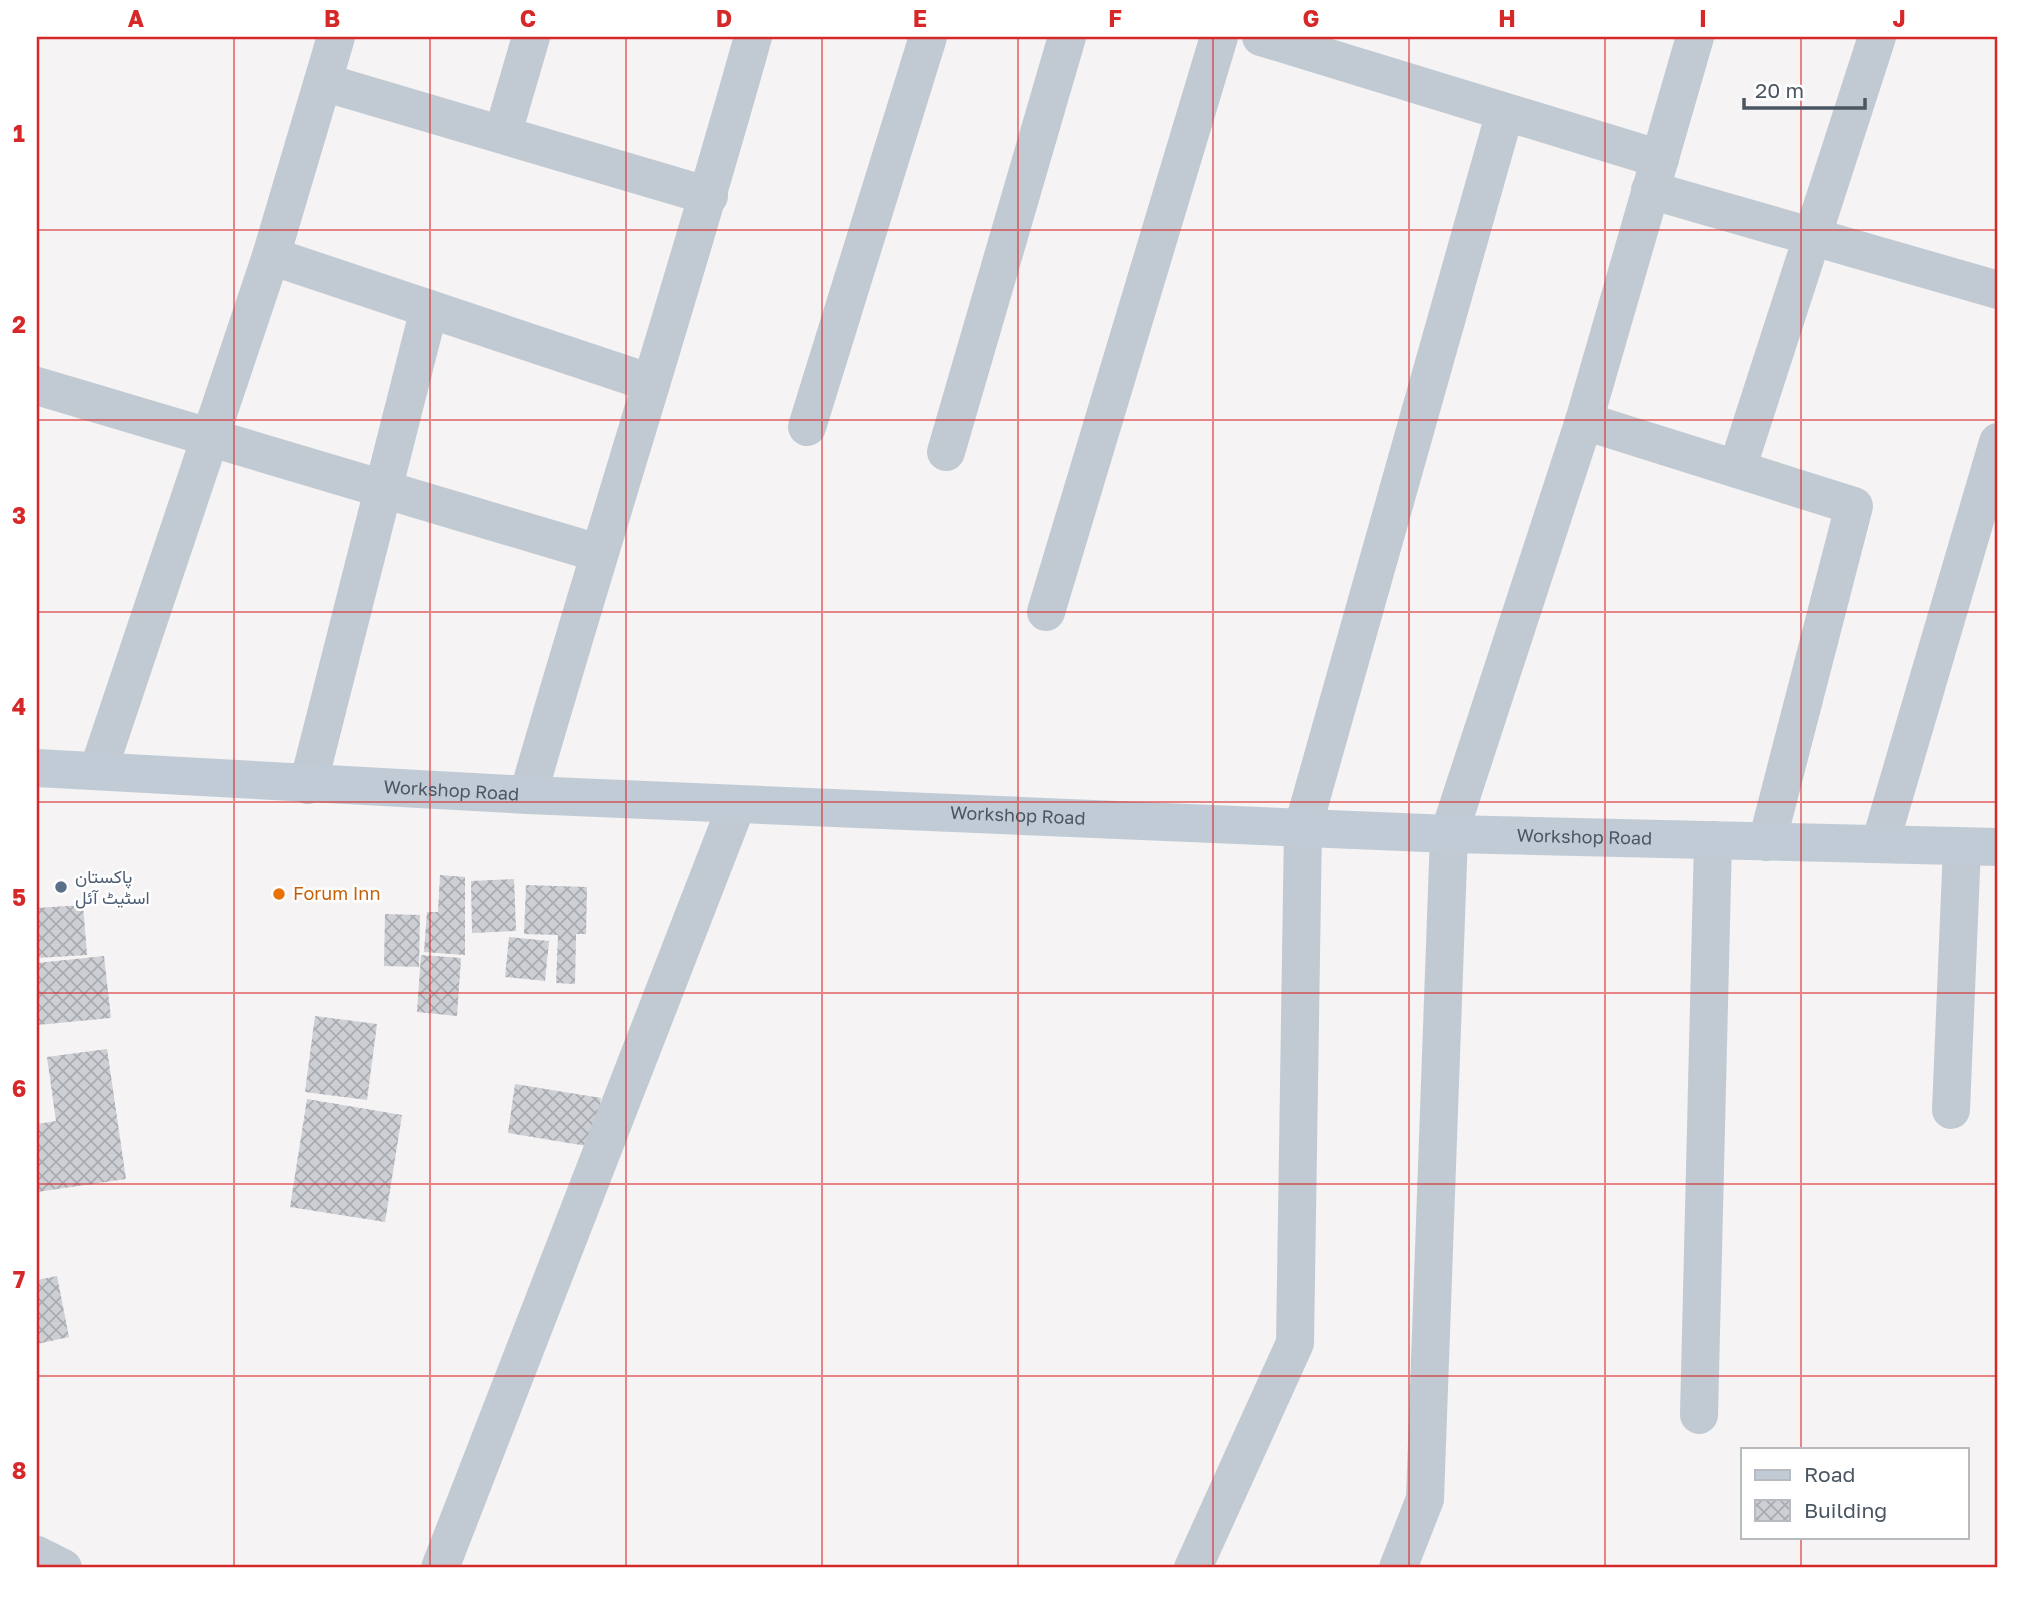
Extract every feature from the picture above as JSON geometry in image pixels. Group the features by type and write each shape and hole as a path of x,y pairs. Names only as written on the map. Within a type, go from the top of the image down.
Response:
{"street":[{"path":"98,771 271,256 336,37"},
{"path":"503,133 531,37"},
{"path":"528,795 597,553 709,196 753,37"},
{"path":"807,427 928,37"},
{"path":"946,452 1067,37"},
{"path":"1046,612 1219,37"},
{"path":"1261,37 1362,52 1655,175 1812,237 1998,290"},
{"path":"1398,1568 1425,1499 1449,834 1584,421 1696,37"},
{"path":"1737,469 1877,37"},
{"path":"323,82 709,196"},
{"path":"1193,1567 1296,1343 1303,827 1505,112"},
{"path":"271,256 651,383"},
{"path":"308,785 429,309"},
{"path":"37,386 597,553"},
{"path":"1584,421 1854,506 1767,842"},
{"path":"1880,845 1998,442"},
{"name":"Workshop Road","path":"37,768 308,785 1449,834 1980,847"},
{"path":"440,1568 737,804"},
{"path":"1699,1415 1713,840"},
{"path":"1951,1110 1980,847"},
{"path":"37,1555 63,1568"}],"building":[{"path":"440,875 465,877 465,955 424,952 427,912 438,912"},
{"path":"514,879 516,931 472,933 471,881"},
{"path":"526,885 587,887 586,934 576,934 575,984 556,983 558,935 524,934"},
{"path":"83,905 87,955 37,958 37,908"},
{"path":"385,914 420,915 419,967 384,966"},
{"path":"509,937 549,941 545,981 505,977"},
{"path":"421,955 461,958 457,1016 417,1012"},
{"path":"104,956 111,1018 37,1025 37,963"},
{"path":"315,1016 377,1024 367,1100 305,1092"},
{"path":"107,1049 126,1179 37,1192 37,1124 56,1121 47,1057"},
{"path":"515,1084 601,1098 593,1147 508,1133"},
{"path":"307,1099 402,1115 385,1222 290,1207"},
{"path":"57,1276 69,1337 37,1344 37,1280"}],"place":[{"name":"پاکستان اسٹیٹ آئل","path":"61,887"},
{"name":"Forum Inn","path":"279,894"}]}
